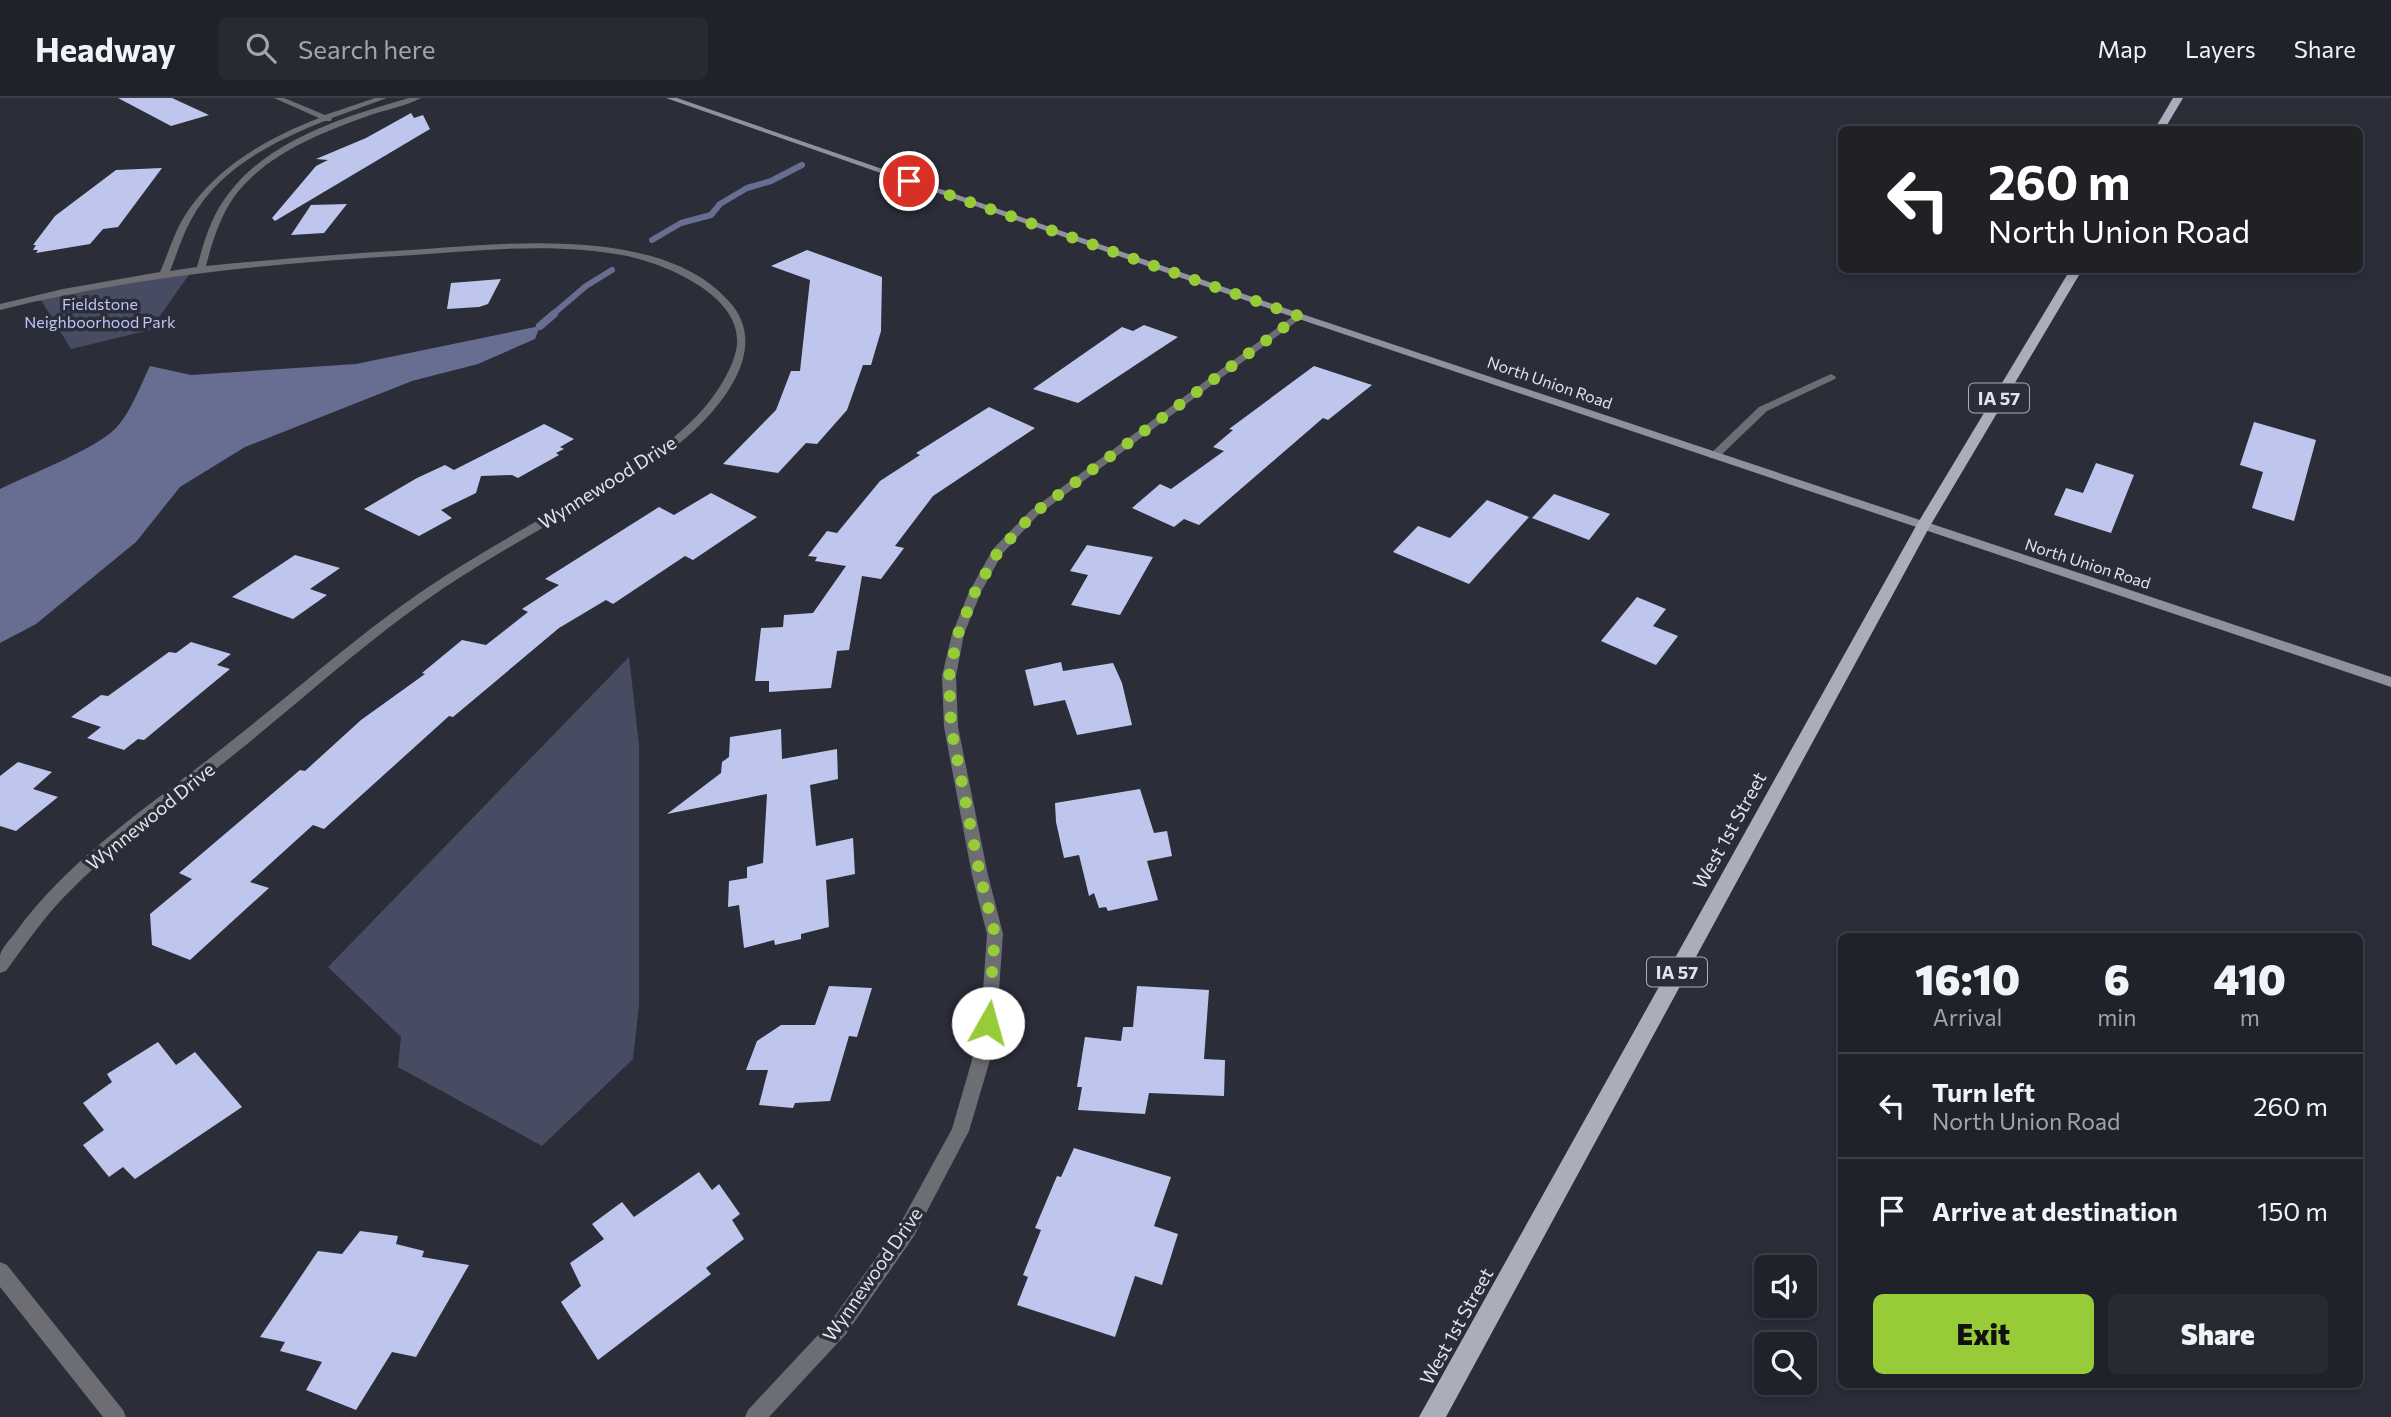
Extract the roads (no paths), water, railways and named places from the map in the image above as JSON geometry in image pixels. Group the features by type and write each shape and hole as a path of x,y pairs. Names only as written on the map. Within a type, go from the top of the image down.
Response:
{"main road":[{"name":"North Union Road","path":"670,98 1299,316 2391,682"},
{"path":"2161,126 2178,98"},
{"name":"West 1st Street","path":"1432,1417 1923,526 2074,273"}],"street":[{"path":"278,98 342,123"},
{"path":"165,272 189,216 214,185 253,154 325,118 383,98"},
{"path":"201,268 210,236 233,192 251,174 309,137 417,98"},
{"name":"Wynnewood Drive","path":"0,307 101,282 201,268 509,246 597,249 657,261 695,276 731,309 740,326 742,348 722,393 666,449 467,566 401,612 92,863 38,916 0,966"},
{"name":"Wynnewood Drive","path":"755,1417 839,1327 907,1230 960,1131 981,1060 990,1004 995,934 980,875 951,727 949,676 958,634 975,592 998,552 1034,513 1299,316"},
{"path":"1714,456 1763,409 1831,377"},
{"path":"0,1272 116,1417"}],"waterway":[{"path":"652,240 681,223 711,215 720,204 747,188 771,181 802,165"},
{"path":"552,315 586,286 612,270"},
{"path":"540,326 554,314"}],"park label":[{"name":"Fieldstone Neighboorhood Park","path":"100,312"}]}
